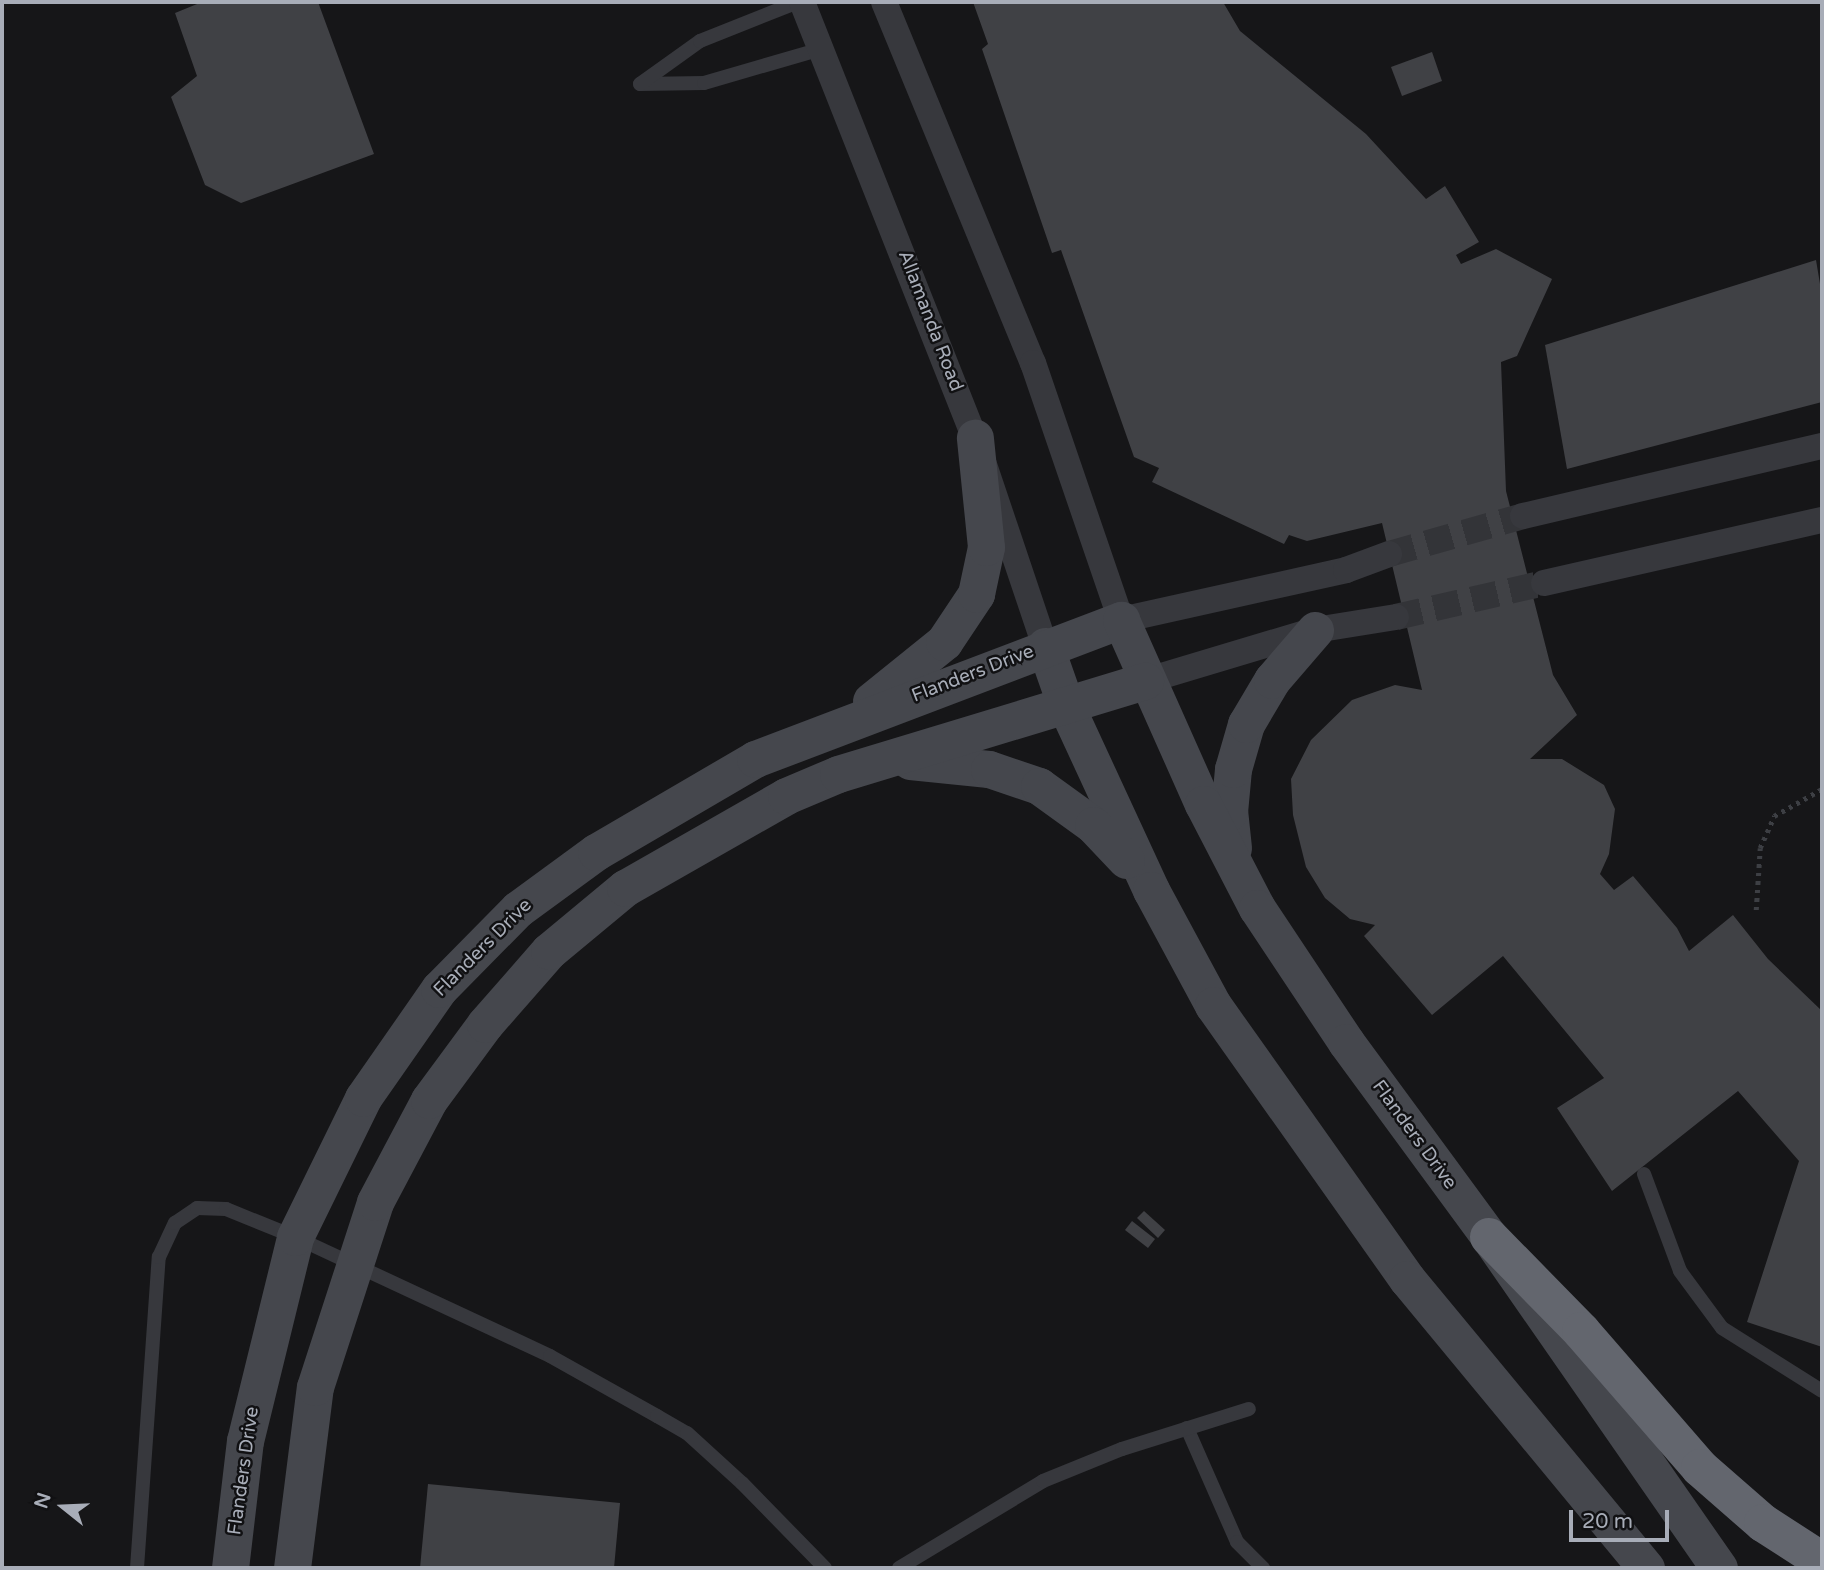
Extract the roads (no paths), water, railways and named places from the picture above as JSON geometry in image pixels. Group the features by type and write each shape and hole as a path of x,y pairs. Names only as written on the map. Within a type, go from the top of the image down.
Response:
{"highway":[{"path":"1489,1237 1581,1331 1700,1468 1763,1523 1822,1560"}],"street":[{"name":"Allamanda Road","path":"800,2 975,438 1045,646"},
{"path":"884,2 1033,363 1121,620 1346,570 1389,554"},
{"path":"833,728 944,642 976,594 986,547 975,438"},
{"path":"1523,516 1822,446"},
{"path":"1544,583 1822,520"},
{"path":"292,1568 315,1387 375,1202 429,1100 485,1024 550,951 625,888 786,796 879,762 1315,630 1396,618"},
{"name":"Flanders Drive","path":"230,1568 245,1441 295,1237 363,1098 439,989 518,909 596,852 755,759 1045,646 1121,620 1145,681 1203,804 1235,859 1257,908 1339,1031 1489,1237 1719,1568"},
{"path":"1235,859 1229,813 1233,769 1246,724 1272,680 1315,630"},
{"name":"Flanders Drive","path":"1045,646 1066,706 1151,890 1213,1005 1398,1268 1646,1568"},
{"path":"879,762 932,761 989,769 1039,786 1093,825 1151,890"}],"lane":[{"path":"800,2 700,41 640,84 705,83 821,49"},
{"path":"1644,1174 1680,1271 1722,1328 1822,1391"},
{"path":"137,1568 155,1295 166,1236 174,1223 197,1208 226,1209 295,1237 551,1356 687,1433 825,1568"},
{"path":"899,1568 1043,1481 1187,1428 1249,1409"},
{"path":"1187,1428 1237,1542 1263,1568"}],"tunnel":[{"path":"1389,554 1523,516"},
{"path":"1396,617 1544,583"}]}
